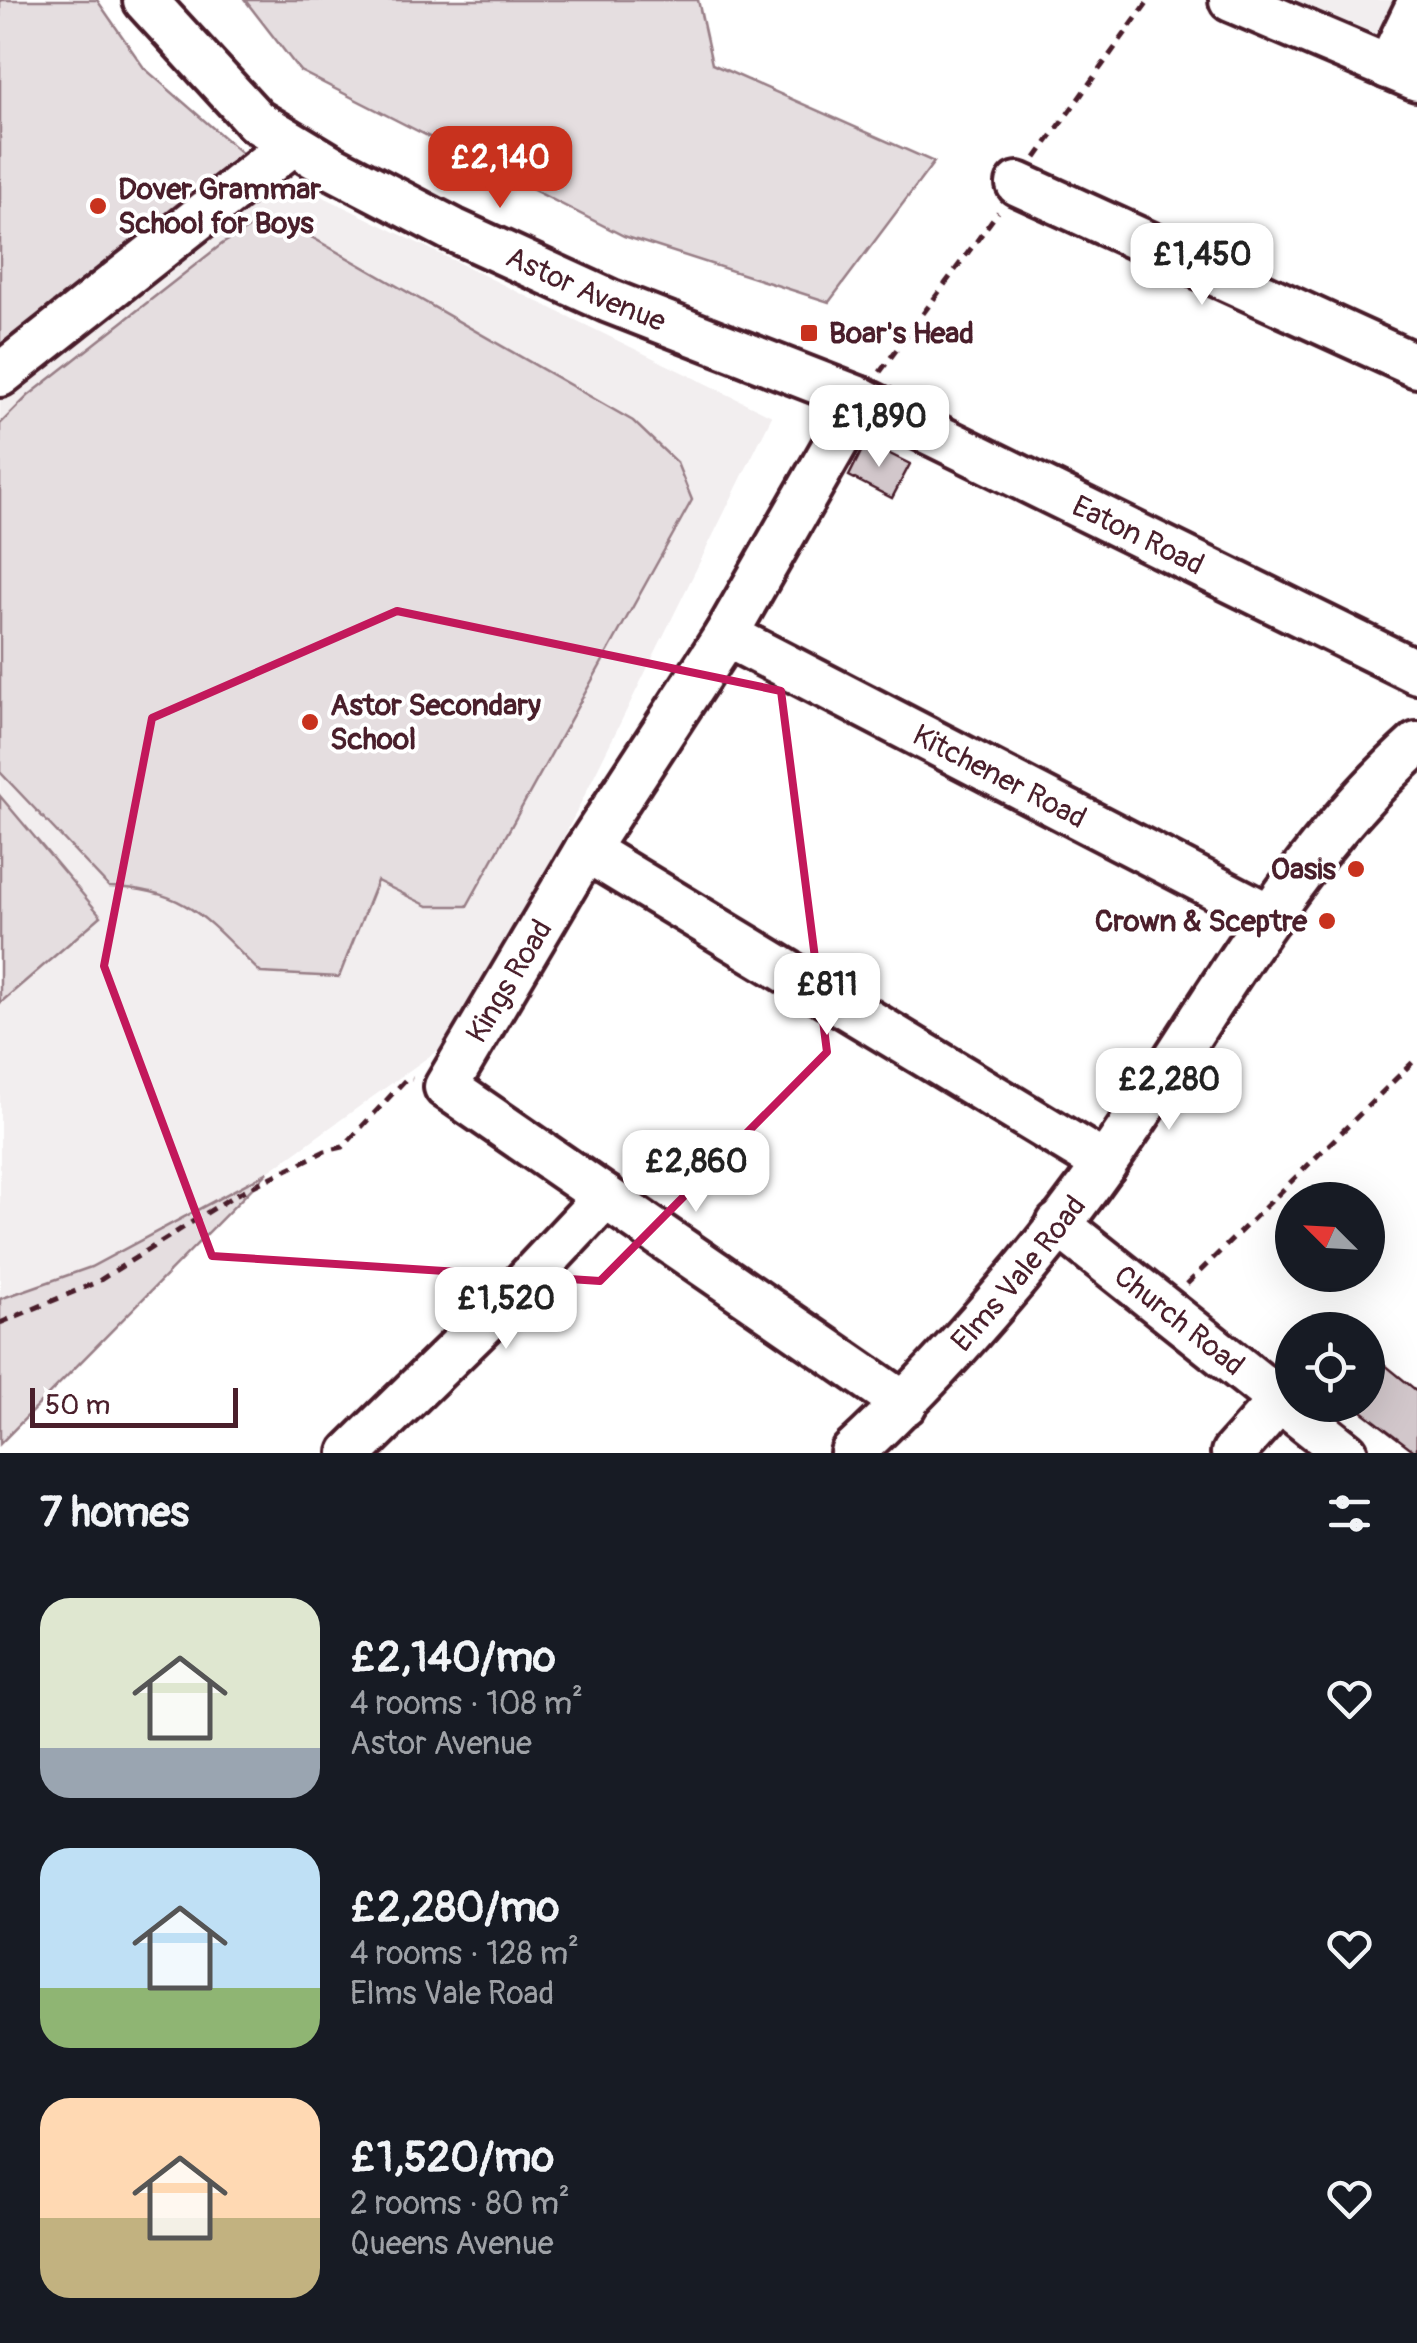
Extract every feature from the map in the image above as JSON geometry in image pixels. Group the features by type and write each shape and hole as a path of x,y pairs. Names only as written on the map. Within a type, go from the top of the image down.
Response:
{"street":[{"name":"Astor Avenue","path":"145,0 256,121 291,145 453,230 609,300 861,399"},
{"path":"1231,0 1402,73 1417,7"},
{"path":"0,375 291,145"},
{"path":"1018,184 1417,366"},
{"name":"Kings Road","path":"426,1082 586,850 726,635 861,399"},
{"name":"Eaton Road","path":"861,399 1417,672"},
{"name":"Kitchener Road","path":"726,635 1270,916"},
{"name":"Elms Vale Road","path":"852,1453 904,1404 1058,1224 1105,1164 1321,843 1417,744"},
{"path":"586,850 1105,1164"},
{"path":"426,1082 606,1196 904,1404"},
{"path":"351,1453 514,1294 606,1196"},
{"name":"Church Road","path":"1058,1224 1275,1396"},
{"path":"1232,1453 1275,1406"},
{"name":"Church Road","path":"1307,1422 1346,1453"}],"path":[{"path":"1164,1308 1417,1058"},
{"path":"0,1323 97,1282 235,1195 325,1151 343,1147 426,1082"}],"highlighted area":[{"path":"397,611 781,691 827,1052 600,1281 212,1256 104,966 152,718"}],"shaded area":[{"name":"Astor Secondary School","path":"0,0 97,0 144,68 252,162 772,416 470,1027 268,1172 91,1267 0,1299"},
{"name":"Dover Grammar School for Boys","path":"0,0 97,0 144,68 252,162 0,357"},
{"path":"245,0 698,0 712,64 934,162 829,302 624,236 300,71"},
{"path":"1295,0 1417,0 1417,52 1379,35"},
{"name":"Astor Secondary School","path":"254,225 299,230 633,421 677,463 692,500 467,906 428,906 377,881 339,977 261,973 210,923 178,901 136,889 109,887 0,772 0,424 28,396 222,244"},
{"path":"0,796 101,916 0,1003"},
{"path":"268,1172 0,1444 0,1299 91,1267"}],"building":[{"path":"866,442 910,464 892,498 849,476"},
{"path":"1385,1365 1417,1391 1417,1453 1376,1422 1385,1422"}],"place":[{"name":"Dover Grammar School for Boys","path":"98,206"},
{"name":"Boar's Head","path":"809,333"},
{"name":"Astor Secondary School","path":"310,722"},
{"name":"Oasis","path":"1356,869"},
{"name":"Crown & Sceptre","path":"1327,921"}]}
